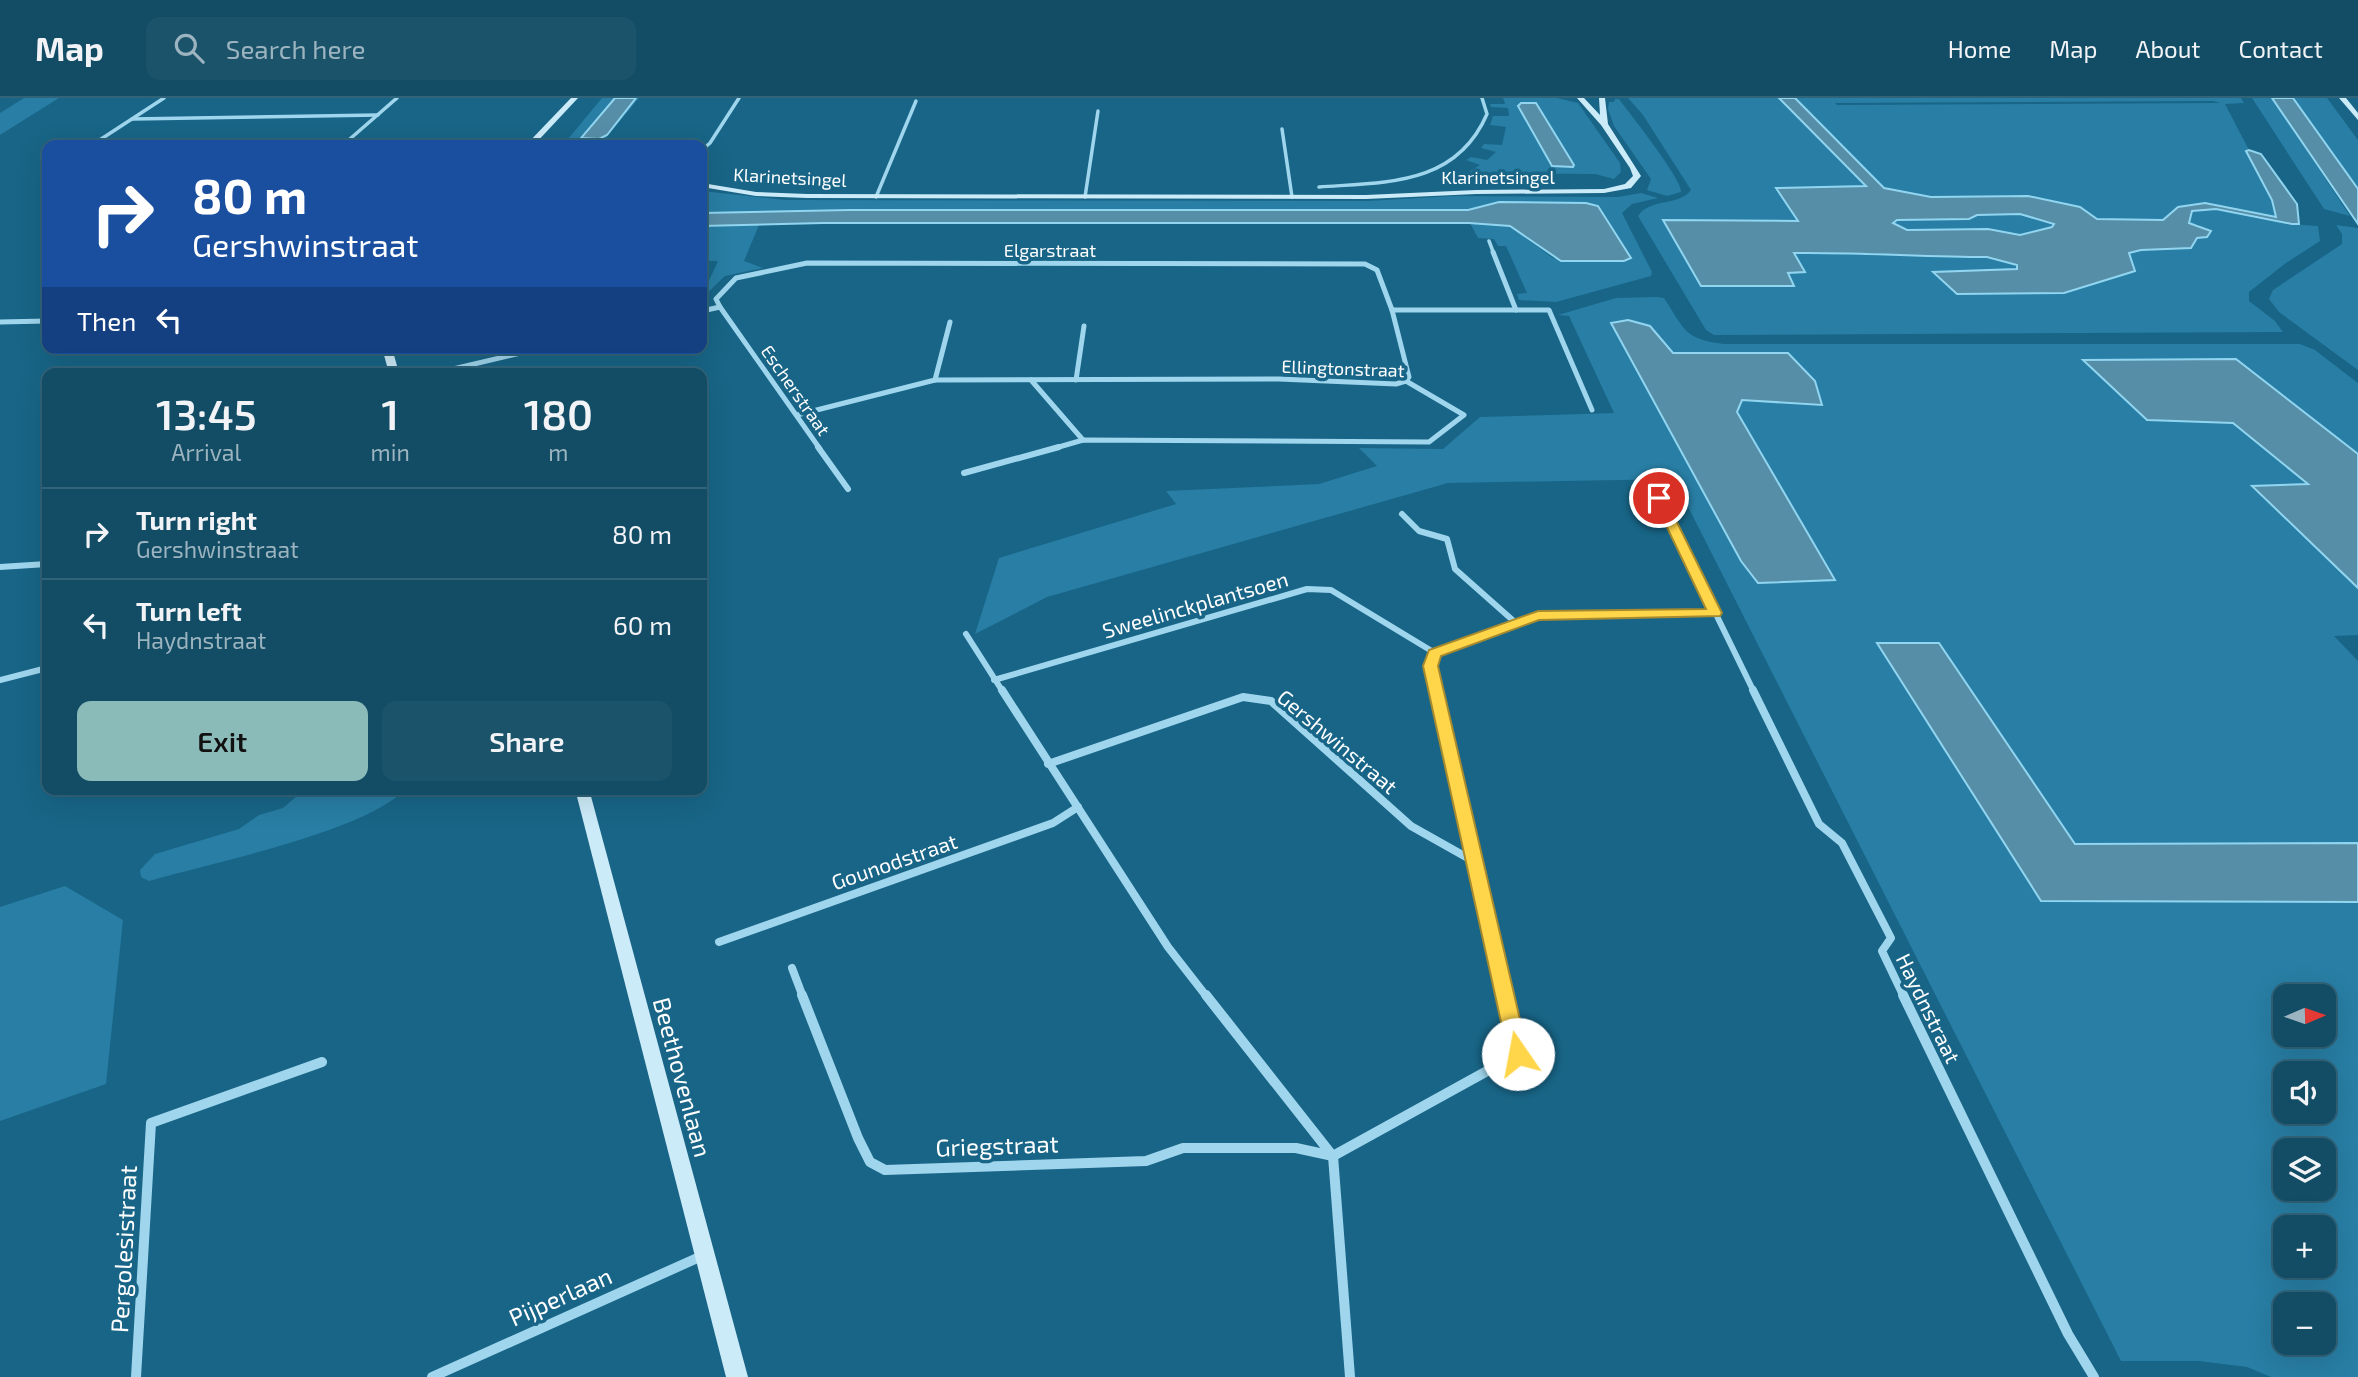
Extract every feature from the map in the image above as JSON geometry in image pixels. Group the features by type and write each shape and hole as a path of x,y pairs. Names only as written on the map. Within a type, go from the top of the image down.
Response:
{"street":[{"path":"100,140 164,98"},
{"path":"350,140 397,98"},
{"path":"535,140 575,98"},
{"path":"707,145 739,98"},
{"name":"Klarinetsingel","path":"1319,187 1396,181 1441,167 1478,135 1486,114 1482,98"},
{"name":"Klarinetsingel","path":"707,186 773,195 876,197 1292,197 1618,190 1628,186 1637,176 1604,124 1580,98"},
{"name":"Klarinetsingel","path":"1602,98 1604,124"},
{"path":"2342,98 2358,118"},
{"name":"Klarinetsingel","path":"876,197 916,102"},
{"path":"1085,197 1098,111"},
{"path":"132,119 378,115"},
{"path":"1282,128 1292,197"},
{"path":"1489,241 1516,310"},
{"name":"Elgarstraat","path":"720,307 716,299 736,278 807,263 1365,264 1377,270 1392,310 1409,377 1406,381"},
{"path":"707,310 720,307"},
{"name":"Escherstraat","path":"720,307 848,489"},
{"path":"1392,310 1549,310 1592,410"},
{"path":"0,322 42,321"},
{"path":"935,380 950,322"},
{"path":"1076,380 1084,326"},
{"path":"457,368 517,354"},
{"name":"Ellingtonstraat","path":"797,415 935,380 1279,379 1396,384 1406,381 1464,415 1429,442 1083,440 964,473"},
{"path":"1031,380 1083,440"},
{"name":"Haydnstraat","path":"1648,475 1819,824 1842,843 1891,938 1882,951 2068,1334 2094,1377"},
{"path":"1402,514 1419,531 1447,540 1455,569 1517,624"},
{"path":"0,567 42,564"},
{"name":"Sweelinckplantsoen","path":"994,680 1307,589 1331,590 1435,653"},
{"path":"1333,1156 1518,1054 1430,666 1435,653 1538,616 1715,613"},
{"path":"966,634 1168,947 1333,1156 1350,1377"},
{"path":"0,680 42,669"},
{"name":"Gershwinstraat","path":"1048,764 1243,697 1271,701 1411,826 1475,862"},
{"name":"Beethovenlaan","path":"584,795 737,1377"},
{"name":"Gounodstraat","path":"719,942 1054,823 1077,807"},
{"name":"Griegstraat","path":"793,968 858,1138 870,1162 885,1170 1146,1161 1183,1148 1296,1148 1333,1156"},
{"name":"Pergolesistraat","path":"136,1377 152,1123 322,1062"},
{"name":"Pijperlaan","path":"432,1377 705,1254"}],"shaded area":[{"path":"24,98 59,98 0,135 0,113"},
{"path":"602,98 615,98 582,138 607,135 636,98 639,98 604,140 568,139"},
{"path":"615,98 636,98 607,135 599,139 581,138"},
{"path":"1503,98 1557,98 1578,103 1620,163 1621,172 1614,179 1595,174 1467,173 1480,165 1466,160 1471,157 1487,160 1496,152 1481,148 1484,144 1502,145 1506,127 1490,125 1493,116 1509,116 1508,108 1491,107 1490,104 1505,104","holes":["1536,103 1574,166 1552,166 1518,106"]},
{"path":"1628,98 1779,98 1867,186 1799,221 1664,221 1702,286 1794,286 1788,273 1805,272 1794,253 1987,257 2017,265 2017,269 1935,272 2135,270 2128,253 2200,225 2189,223 2192,211 2216,209 2292,224 2318,226 2320,241 2249,292 2249,301 2275,321 2283,332 1714,335 1706,330 1638,216 1643,210 1680,198 1691,190 1643,115"},
{"path":"1779,98 1795,98 1884,188 1931,197 2028,196 2080,207 2097,219 2163,220 2178,207 2205,203 2276,217 2272,200 2246,151 2249,150 2261,154 2297,204 2299,224 2216,209 2192,211 2189,223 2211,231 2207,237 2197,238 2191,248 2129,253 2135,271 2064,293 1957,294 1933,272 2017,269 2017,265 1987,257 1794,253 1805,272 1788,273 1794,286 1701,286 1663,220 1798,221 1776,188 1866,186","holes":["2020,214 2054,224 2052,227 2020,235 1988,229 1907,230 1893,223 1897,220 1969,219 1977,215"]},
{"path":"1795,98 2241,98 2244,103 2225,104 2272,200 2276,217 2205,203 2178,207 2163,220 2097,219 2080,207 2028,196 1931,197 1884,188","holes":["2213,101 2221,103 1837,105 1835,103"]},
{"path":"2252,98 2272,98 2350,216 2324,209"},
{"path":"2272,98 2293,98 2358,189 2358,224"},
{"path":"2293,98 2327,98 2358,140 2358,189"},
{"path":"1619,99 1655,147 1674,175 1681,192 1667,196 1647,190 1651,179 1614,126 1608,109 1609,102 1614,102"},
{"path":"1521,103 1536,103 1573,167 1552,166 1518,106"},
{"path":"707,192 785,200 1367,201 1454,196 1618,197 1641,193 1658,198 1632,204 1622,213 1652,272 1651,276 1556,302 1519,300 1517,294 1527,293 1506,246 1498,246 1494,239 1478,238 1470,223 1510,226 1553,258 1629,260 1631,258 1598,206 1586,203 1500,202 1468,210 849,210 707,213"},
{"path":"1499,202 1586,203 1598,206 1631,258 1624,261 1561,261 1510,226 1469,223 823,223 707,226 707,213 849,210 1468,210"},
{"path":"2020,214 2055,223 2052,227 2020,235 1988,229 1907,230 1892,223 1897,220 1969,219 1977,215"},
{"path":"759,225 744,261 763,268 725,276 707,293 707,285 718,261 707,261 707,226"},
{"path":"2336,225 2358,228 2358,370 2279,312 2269,299 2273,290 2342,244 2342,234"},
{"path":"1616,298 1664,298 1693,336 1724,344 2300,344 2315,350 2358,383 2358,454 2236,359 2147,420 2233,423 2309,485 2252,487 2358,588 2358,635 2334,636 2358,661 2358,843 2075,844 1939,643 2041,901 2358,902 2358,1377 2271,1377 2247,1367 2199,1361 2121,1361 1674,479 1448,483 1047,597 975,634 999,558 1176,504 1166,491 1319,484 1377,466 1359,448 1443,449 1480,417 1614,413 1569,316 1558,315","holes":["1611,324 1650,326 1673,353 1788,353 1815,381 1822,405 1742,400 1737,411 1835,580 1758,582 1741,561"]},
{"path":"1628,320 1650,326 1673,353 1788,353 1815,381 1822,405 1742,400 1737,412 1835,580 1758,583 1741,561 1611,323"},
{"path":"2236,359 2358,454 2358,588 2252,486 2308,484 2233,423 2147,420 2083,360"},
{"path":"1877,643 1939,643 2075,844 2358,843 2358,902 2041,901"},
{"path":"298,795 398,795 357,819 323,832 149,881 141,877 140,870 155,854 239,829 259,815 283,808"},
{"path":"65,886 123,920 106,1084 0,1121 0,907"}],"route":[{"path":"1518,1054 1430,666 1435,653 1538,616 1715,613 1659,498"}]}
